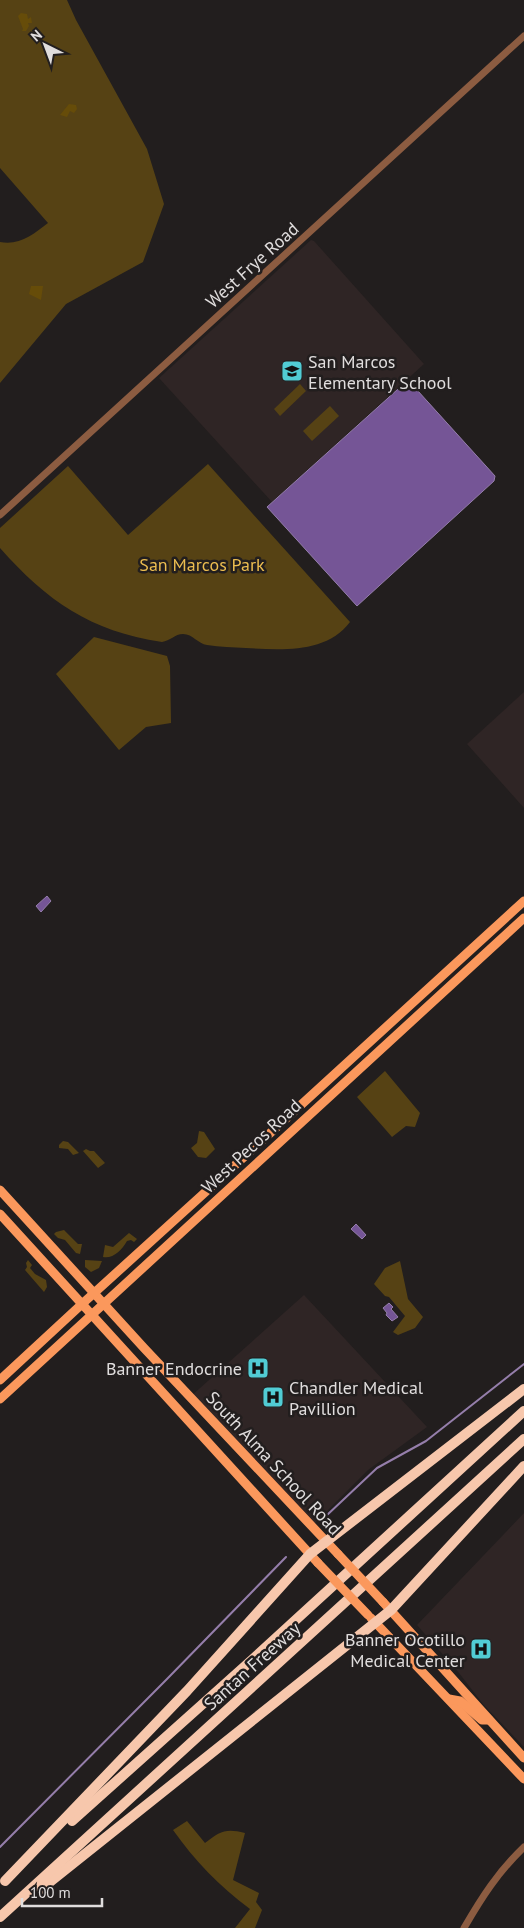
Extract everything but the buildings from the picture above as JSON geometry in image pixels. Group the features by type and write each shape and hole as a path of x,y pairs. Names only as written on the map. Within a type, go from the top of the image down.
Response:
{"highway":[{"path":"3,1883 194,1683 310,1554 524,1389"},
{"name":"Santan Freeway","path":"3,1883 254,1659 524,1411"},
{"name":"Santan Freeway","path":"0,1917 524,1439"},
{"path":"0,1921 290,1691 371,1619 391,1610 524,1466"}],"main road":[{"name":"West Pecos Road","path":"0,1380 524,902"},
{"name":"West Pecos Road","path":"0,1399 524,918"},
{"name":"South Alma School Road","path":"0,1190 104,1304 391,1610 524,1758"},
{"name":"South Alma School Road","path":"0,1214 318,1563 524,1779"},
{"path":"290,1691 304,1684 368,1633 380,1634 396,1644"},
{"path":"449,1699 460,1701 482,1720 490,1720"}],"street":[{"name":"West Frye Road","path":"0,515 524,36"},
{"path":"464,1928 493,1880 502,1868 524,1847"}],"shaded area":[{"path":"21,13 27,14 28,19 31,17 32,23 28,23 29,26 26,31 22,31 18,16"},
{"path":"69,104 76,105 77,109 74,113 70,111 67,117 60,115"},
{"name":"San Marcos Elementary School","path":"311,240 314,241 424,364 272,502 159,378"},
{"path":"31,286 43,286 41,300 29,294"},
{"path":"408,380 495,476 494,481 357,606 267,507"},
{"path":"524,692 524,808 467,744"},
{"path":"47,896 51,901 41,912 36,906"},
{"path":"356,1224 366,1235 362,1239 351,1229"},
{"path":"304,1295 427,1427 368,1470 312,1526 190,1397"},
{"path":"389,1303 393,1307 391,1309 398,1317 392,1321 386,1315 387,1313 383,1308"},
{"name":"Banner Ocotillo Medical Center","path":"524,1513 524,1747 483,1704 417,1625"}],"green space":[{"path":"0,0 67,0 76,20 147,149 164,204 143,262 66,304 0,383 0,242 20,241 48,223 0,168"},
{"path":"300,384 306,391 280,416 274,409"},
{"path":"330,406 339,416 312,441 303,431"},
{"name":"San Marcos Park","path":"208,464 350,622 340,632 316,645 288,649 207,645 187,634 177,635 162,642 136,637 113,630 72,611 35,584 0,548 0,528 68,466 128,535"},
{"path":"94,637 167,656 170,666 171,723 146,727 119,750 56,674"},
{"path":"385,1071 420,1113 415,1127 406,1126 392,1137 357,1097"},
{"path":"199,1131 204,1132 215,1149 206,1158 198,1157 191,1148 197,1143"},
{"path":"63,1141 68,1142 79,1153 73,1155 68,1149 59,1148"},
{"path":"86,1149 94,1151 105,1163 98,1168 83,1151"},
{"path":"64,1230 78,1244 82,1244 80,1254 76,1253 65,1240 58,1238 54,1234"},
{"path":"129,1233 137,1239 134,1242 131,1240 127,1241 117,1253 110,1257 103,1257 105,1245 113,1247"},
{"path":"28,1260 32,1265 30,1268 35,1274 46,1280 47,1287 44,1292 25,1270"},
{"path":"85,1260 102,1261 99,1268 91,1272 85,1267"},
{"path":"400,1261 408,1299 423,1317 415,1328 398,1335 393,1332 405,1316 389,1297 385,1296 374,1284 385,1268"},
{"path":"187,1821 205,1843 215,1836 228,1831 245,1833 233,1880 259,1893 256,1902 262,1910 255,1928 235,1928 250,1909 208,1872 173,1830"}],"waterway":[{"path":"326,1516 377,1468 426,1441 524,1364"},
{"path":"0,1847 286,1557"}],"place":[{"name":"San Marcos Elementary School","path":"292,371"},
{"name":"Banner Endocrine","path":"258,1368"},
{"name":"Chandler Medical Pavillion","path":"273,1397"},
{"name":"Banner Ocotillo Medical Center","path":"481,1649"}]}
